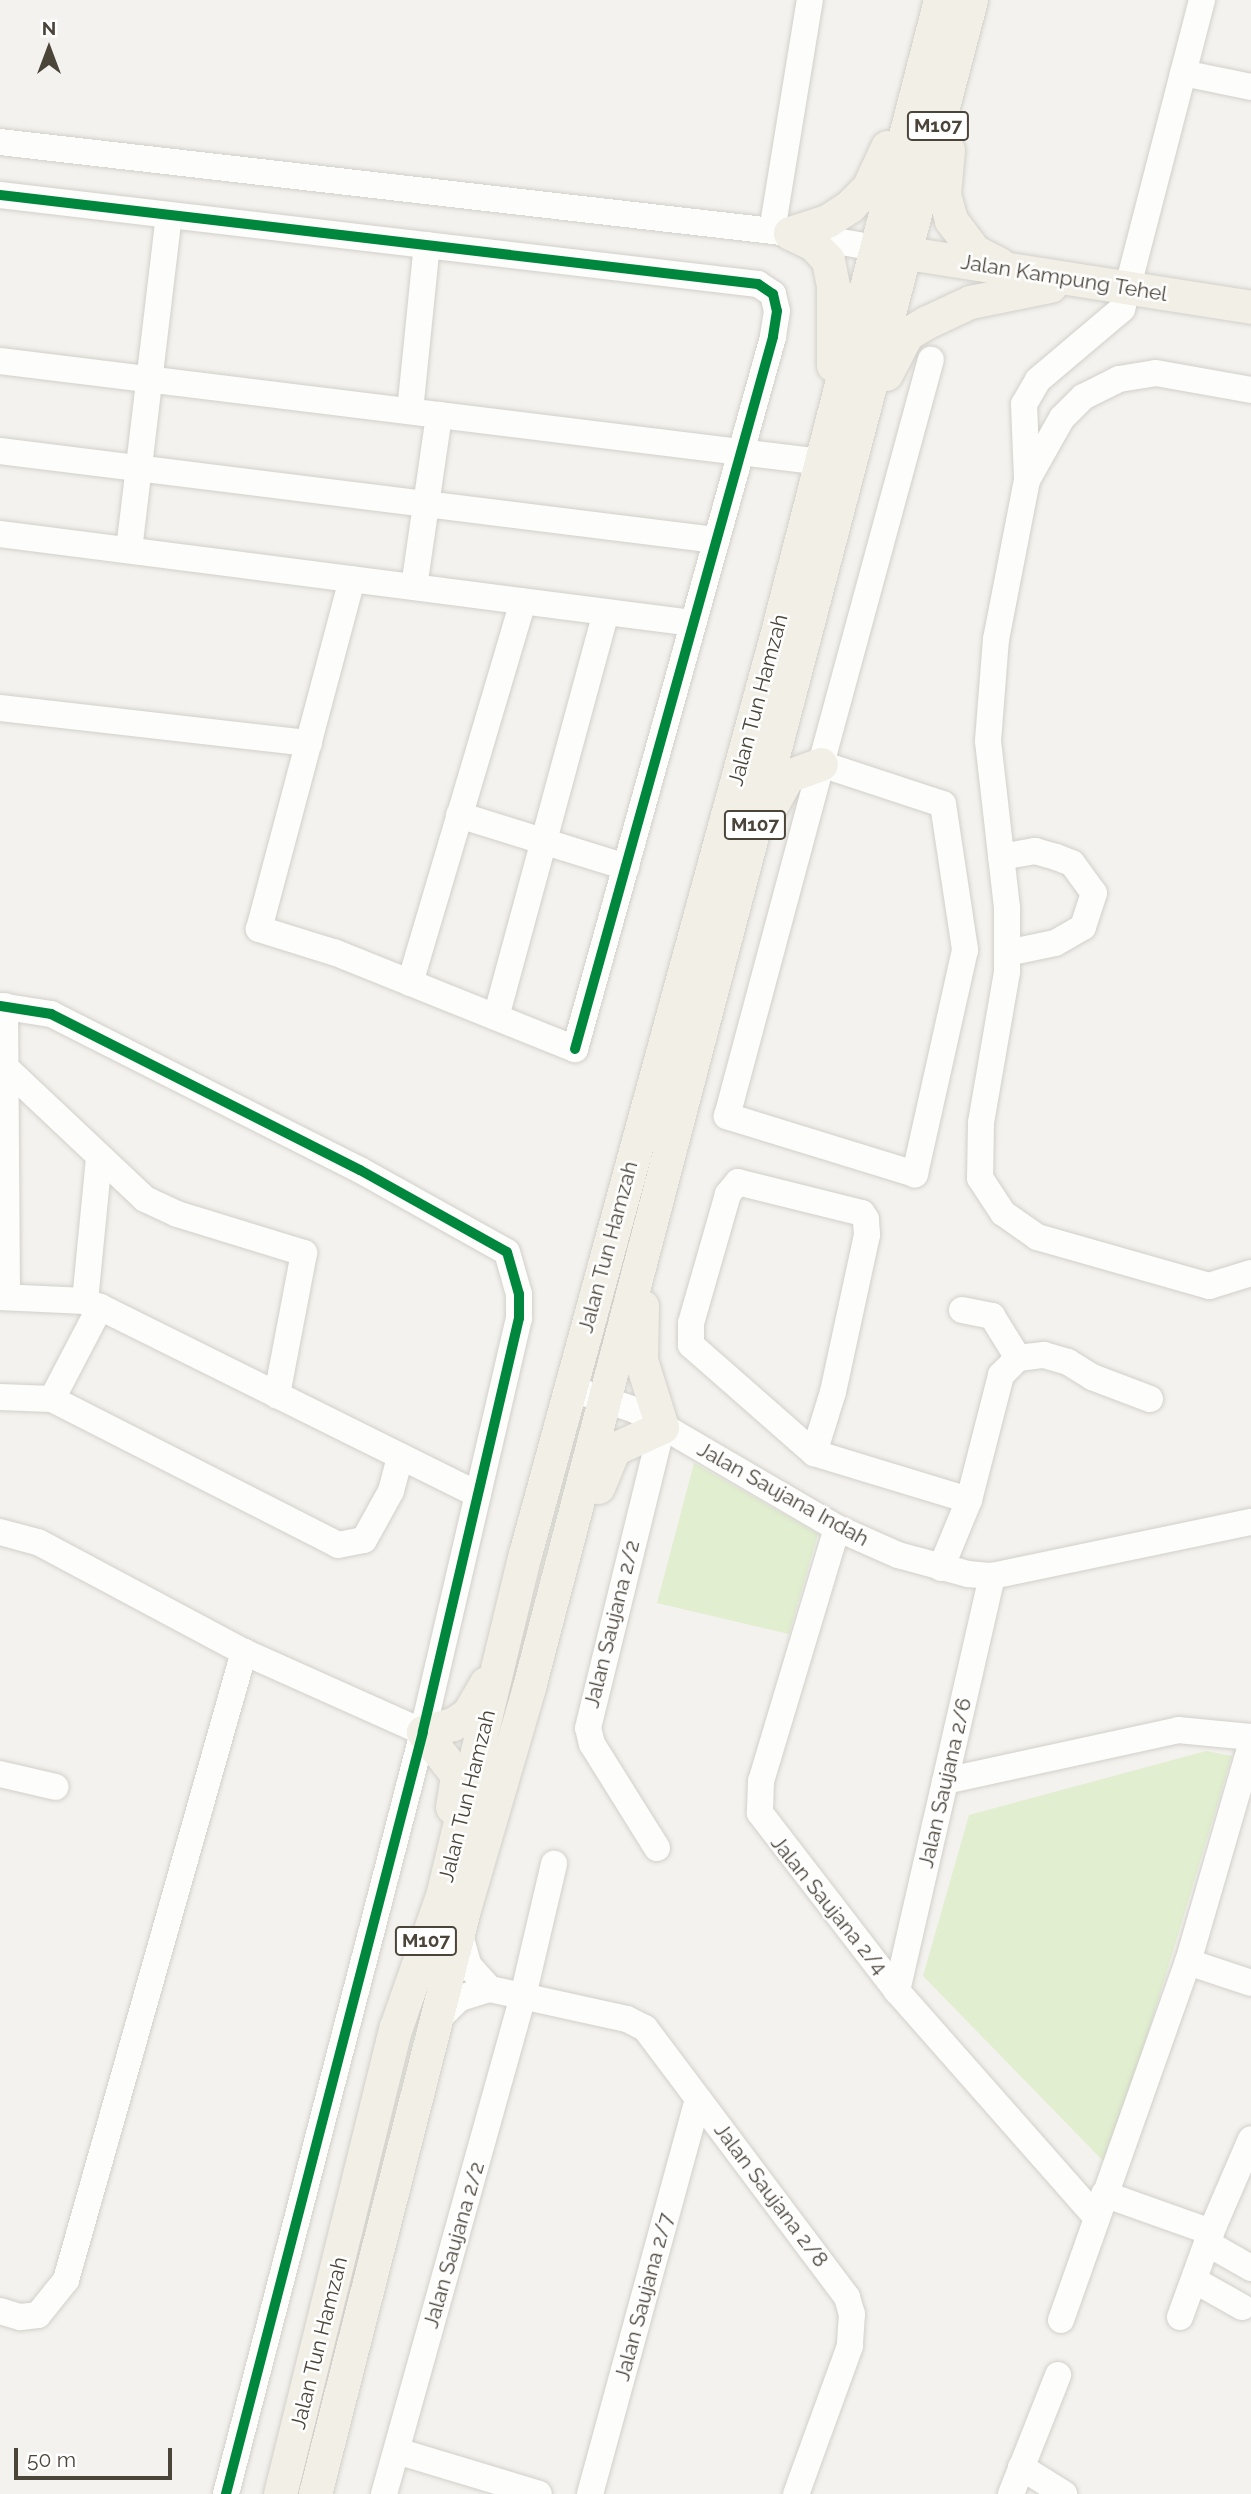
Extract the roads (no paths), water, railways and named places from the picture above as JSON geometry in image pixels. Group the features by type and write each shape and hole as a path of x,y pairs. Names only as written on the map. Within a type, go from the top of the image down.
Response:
{"main road":[{"path":"781,232 827,221 869,186 884,156 937,0"},
{"name":"Jalan Tun Hamzah","path":"315,2494 459,1932 538,1651 671,1149 838,501 890,250 937,0"},
{"name":"Jalan Tun Hamzah","path":"280,2494 396,2027 442,1896 526,1554 825,448 971,0"},
{"path":"979,0 944,172 951,220 974,251 998,264 1073,281"},
{"path":"781,232 813,244 828,260 833,286 835,344 825,448"},
{"name":"Jalan Kampung Tehel","path":"890,250 1251,307"},
{"path":"838,501 894,354 907,334 971,302 1073,281"},
{"path":"737,894 775,795 788,776 821,764 803,745 798,727 808,619"},
{"path":"538,1651 606,1461 614,1449 662,1427 646,1389 639,1326 671,1149"},
{"path":"396,2027 457,1775 423,1732 453,1724 468,1714 486,1684 526,1554"}],"street":[{"path":"781,232 810,0"},
{"path":"1202,0 1124,289 1122,309 1038,380 1024,404 1027,480 996,639 988,741 1001,857 1007,953 981,1122 980,1178 1003,1213 1037,1237 1209,1286 1251,1273"},
{"path":"1183,73 1251,87"},
{"path":"0,142 781,232 890,250"},
{"path":"0,195 758,284 773,294 777,311 741,452 575,1049 410,982 259,929 352,579"},
{"path":"129,550 169,215"},
{"path":"410,411 428,245"},
{"path":"821,764 943,804 965,950 915,1174 727,1116 821,764 931,360"},
{"path":"0,361 741,452 825,448"},
{"path":"1027,480 1062,418 1083,397 1119,379 1156,373 1251,390"},
{"path":"414,587 439,415"},
{"path":"0,451 716,540"},
{"path":"0,534 693,623"},
{"path":"410,982 523,601"},
{"path":"496,1017 606,612"},
{"path":"0,708 309,743"},
{"path":"459,815 626,867"},
{"path":"1001,857 1035,851 1072,863 1094,894 1083,927 1055,943 1007,953"},
{"path":"226,2494 423,1732 478,1495 519,1318 514,1265 507,1252 360,1170 51,1014 2,1006 5,1067 4,1297 93,1304 478,1495"},
{"path":"5,1067 99,1157 160,1207 304,1253 277,1395"},
{"path":"52,1399 93,1304 99,1157"},
{"path":"814,1453 834,1392 868,1229 866,1219 862,1213 738,1182 728,1194 689,1336 697,1352 814,1453 970,1500"},
{"path":"962,1310 992,1316 1018,1358"},
{"path":"941,1568 970,1500 1001,1375 1018,1358 1044,1355 1068,1362 1092,1377 1150,1399"},
{"name":"Jalan Saujana Indah","path":"570,1388 604,1396 837,1528 941,1568 992,1576 1251,1522"},
{"path":"0,1397 52,1399 338,1545 363,1540 391,1491 400,1457"},
{"name":"Jalan Saujana 2/2","path":"657,1848 592,1744 588,1728 662,1427"},
{"name":"Jalan Saujana 2/4","path":"837,1528 761,1781 760,1814 897,1990 1100,2206"},
{"path":"0,1532 18,1533 244,1652 423,1732"},
{"name":"Jalan Saujana 2/6","path":"897,1990 992,1576"},
{"path":"0,2311 20,2317 38,2315 54,2300 69,2271 244,1652"},
{"path":"945,1781 1178,1730 1251,1737"},
{"path":"1061,2320 1188,1962 1251,1745"},
{"path":"0,1774 55,1787"},
{"name":"Jalan Saujana 2/2","path":"384,2494 523,1996 554,1864"},
{"path":"437,2020 460,1998 490,1989 469,1966 459,1932"},
{"path":"1188,1962 1251,1983"},
{"name":"Jalan Saujana 2/8","path":"490,1989 627,2019 645,2028 840,2286 852,2314 850,2346 796,2494"},
{"name":"Jalan Saujana 2/7","path":"590,2494 698,2099"},
{"path":"1180,2317 1209,2238 1240,2190 1251,2139"},
{"path":"1100,2206 1209,2238 1251,2268"},
{"path":"1194,2280 1242,2307"},
{"path":"1011,2494 1058,2375"},
{"path":"397,2451 539,2494"},
{"path":"1021,2467 1064,2494"}]}
